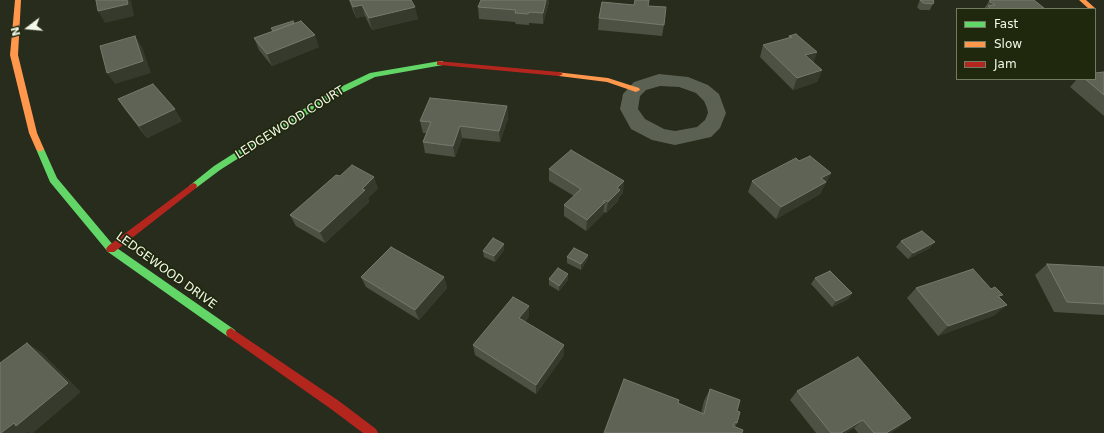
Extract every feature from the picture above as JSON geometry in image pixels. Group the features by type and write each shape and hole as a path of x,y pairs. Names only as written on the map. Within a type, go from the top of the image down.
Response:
{"street":[{"name":"LEDGEWOOD DRIVE","path":"18,0 14,55 33,133 53,180 111,249 335,405 372,433"},
{"path":"1082,0 1092,8"},
{"name":"LEDGEWOOD COURT","path":"111,249 217,168 335,93 373,75 435,63 538,71 608,80 636,90"}],"building":[{"path":"96,0 127,0 128,4 98,11"},
{"path":"350,0 411,0 415,7 369,18 362,5 353,7"},
{"path":"481,0 546,0 543,13 529,12 528,14 515,13 516,10 478,7"},
{"path":"635,0 649,0 648,6 666,7 664,25 599,18 602,2 634,5"},
{"path":"920,0 934,1 933,4 923,3"},
{"path":"1034,0 1044,8 990,8 988,6 995,5 989,1"},
{"path":"293,21 294,23 273,31 271,28"},
{"path":"301,21 315,35 267,54 254,38"},
{"path":"796,34 817,52 805,55 822,70 797,78 763,45 792,37 789,36"},
{"path":"135,36 143,61 107,73 100,46"},
{"path":"1104,72 1104,95 1086,80 1096,80 1096,73"},
{"path":"153,84 175,109 139,126 118,99"},
{"path":"430,98 507,106 499,131 460,126 453,146 423,142 431,122 420,121"},
{"path":"571,150 624,181 617,188 620,190 608,202 605,200 603,202 605,202 587,220 564,205 581,189 549,169"},
{"path":"810,156 831,173 821,178 826,182 781,207 752,181 796,158 799,161"},
{"path":"352,165 374,177 362,189 365,190 320,232 290,215 336,175 340,176"},
{"path":"922,231 935,242 913,253 901,241"},
{"path":"493,238 504,244 494,256 483,251"},
{"path":"391,247 444,277 415,310 361,277"},
{"path":"574,248 588,255 581,264 567,257"},
{"path":"1047,264 1104,267 1104,304 1067,302"},
{"path":"558,268 568,274 559,286 549,279"},
{"path":"973,269 991,289 995,287 1003,295 998,296 1007,305 948,326 916,288"},
{"path":"830,271 852,293 836,301 815,278"},
{"path":"513,297 529,306 519,318 564,345 536,385 473,345"},
{"path":"27,343 68,383 16,426 14,423 0,433 0,363"},
{"path":"858,357 911,418 886,433 874,433 863,420 841,433 831,433 797,391"},
{"path":"624,379 679,400 678,403 704,414 710,389 740,400 737,411 740,412 737,423 735,422 733,426 743,430 742,433 604,433"}],"traffic: fast":[{"path":"193,186 217,168 335,93 373,75 440,63"},
{"path":"40,149 53,180 111,249 231,333"}],"traffic: slow":[{"path":"18,0 14,55 33,133 40,149"},
{"path":"1082,0 1092,8"},
{"path":"559,74 608,80 636,90"}],"traffic: jam":[{"path":"440,63 559,74"},
{"path":"111,249 193,186"},
{"path":"231,333 335,405 372,433"}]}
